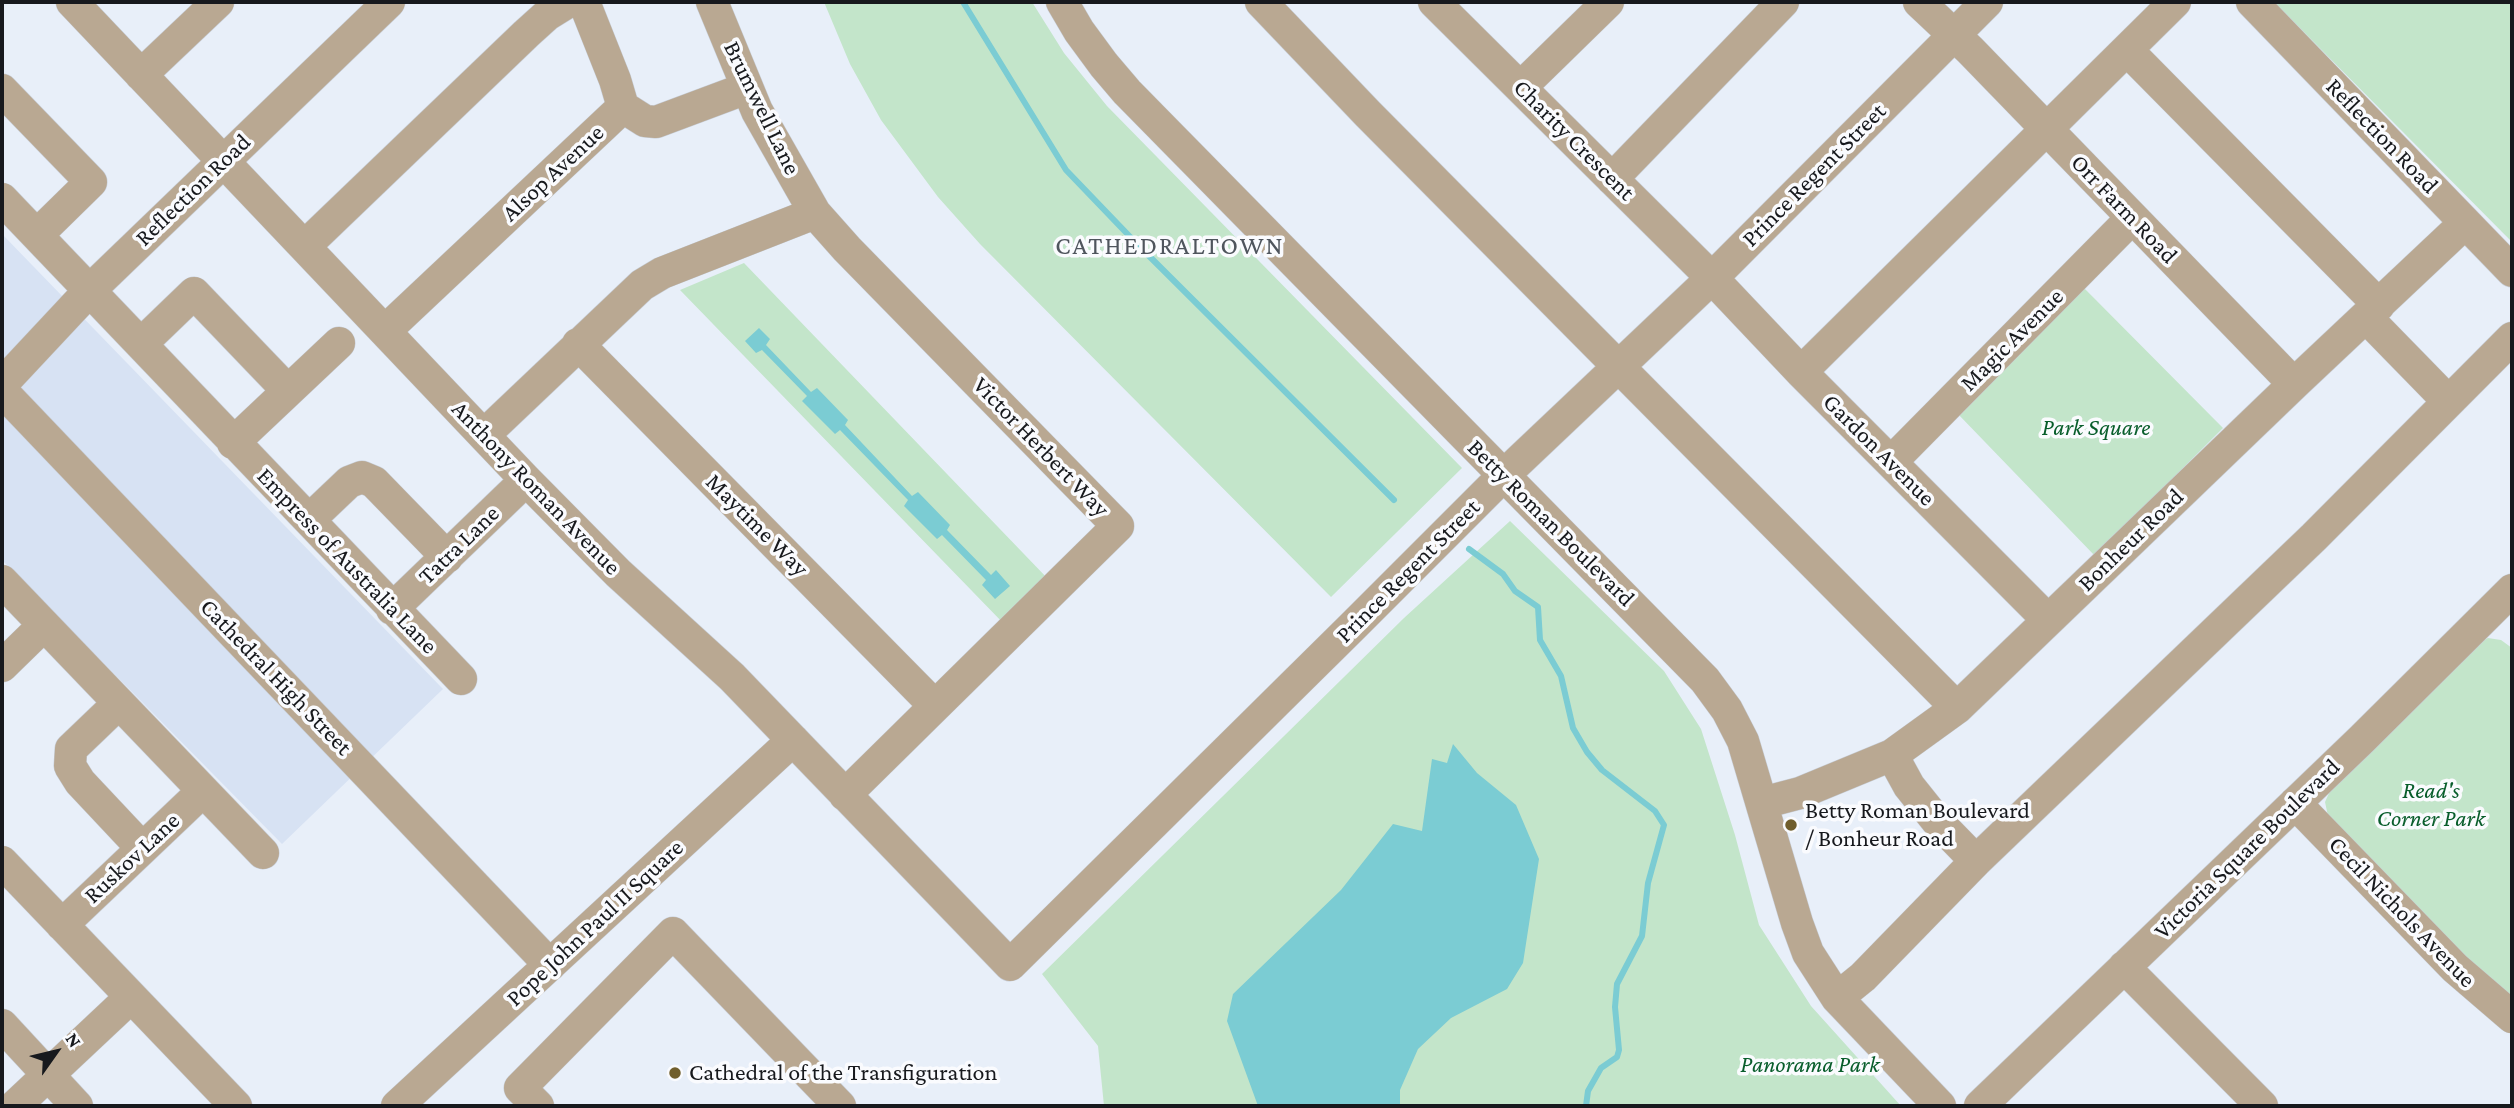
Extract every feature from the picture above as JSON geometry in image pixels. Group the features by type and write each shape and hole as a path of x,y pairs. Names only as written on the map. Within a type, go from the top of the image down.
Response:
{"street":[{"name":"Anthony Roman Avenue","path":"72,2 526,480 618,573 732,677 1010,965"},
{"path":"141,75 218,2"},
{"name":"Reflection Road","path":"2,383 89,291 388,2"},
{"path":"304,246 526,34 547,15 568,2"},
{"path":"584,2 623,107"},
{"name":"Brumwell Lane","path":"712,2 757,111 815,213"},
{"name":"Betty Roman Boulevard","path":"1062,2 1098,57 1127,92 1704,680 1727,710 1743,741 1808,953 1837,998 1940,1106"},
{"path":"1261,2 1368,114 1957,708"},
{"path":"1521,87 1608,2"},
{"path":"1612,179 1783,2"},
{"path":"1920,2 1953,34"},
{"name":"Prince Regent Street","path":"1010,965 1504,475 1713,278 1987,2"},
{"path":"1801,372 2175,2"},
{"name":"Reflection Road","path":"2252,2 2512,271"},
{"name":"Charity Crescent","path":"1442,4 1521,87 1713,278"},
{"name":"Orr Farm Road","path":"1953,34 2294,384"},
{"path":"2127,50 2372,311 2448,401"},
{"name":"Alsop Avenue","path":"385,331 623,107 645,121 656,122 747,88"},
{"path":"2,90 91,182 37,235"},
{"name":"Empress of Australia Lane","path":"2,199 461,679"},
{"path":"484,435 642,285 662,273 815,213"},
{"name":"Victor Herbert Way","path":"815,213 1118,526 845,795"},
{"name":"Magic Avenue","path":"1891,462 2132,218"},
{"name":"Bonheur Road","path":"1762,803 1800,793 1892,755 1957,708 2465,223"},
{"name":"Gardon Avenue","path":"1713,278 1801,372 2048,620"},
{"path":"141,344 194,293 288,391"},
{"path":"1837,998 1863,977 1976,861 2294,556 2512,338"},
{"path":"233,443 339,343"},
{"name":"Maytime Way","path":"578,344 935,706"},
{"name":"Cathedral High Street","path":"2,391 550,965"},
{"path":"309,520 349,482 362,477 374,481 447,557"},
{"name":"Tatra Lane","path":"392,609 526,480"},
{"path":"2,581 263,853"},
{"name":"Victoria Square Boulevard","path":"1980,1106 2295,803 2507,605"},
{"path":"2,666 44,625"},
{"path":"119,703 71,749 70,766 80,782 142,848"},
{"name":"Pope John Paul II Square","path":"397,1106 793,740"},
{"path":"1892,755 1916,795 1976,861"},
{"name":"Ruskov Lane","path":"62,925 203,791"},
{"name":"Cecil Nichols Avenue","path":"2295,803 2455,968 2512,1017"},
{"path":"2,862 236,1106"},
{"path":"538,1106 520,1088 673,933 840,1106"},
{"path":"2124,967 2262,1106"},
{"path":"15,1106 131,997"},
{"path":"2,1025 77,1106"}],"shaded area":[{"path":"2,234 443,689 282,844 2,560"}],"green space":[{"path":"824,2 1032,2 1064,53 1107,106 1462,468 1331,597 980,244 938,197 881,120 850,64"},
{"path":"2274,2 2512,2 2512,242"},
{"path":"744,263 1049,580 1005,625 680,290"},
{"name":"Park Square","path":"2084,288 2223,428 2095,556 1957,413"},
{"name":"Panorama Park","path":"1510,521 1664,671 1701,729 1735,835 1759,925 1811,1006 1901,1106 1104,1106 1098,1046 1042,974 1404,618"},
{"name":"Read's Corner Park","path":"2488,638 2501,640 2512,648 2512,998 2478,971 2328,816 2325,802 2330,791 2476,644"}],"water":[{"path":"759,328 770,339 766,345 811,392 817,388 848,420 845,425 912,496 918,492 950,525 947,530 991,575 996,570 1010,586 995,599 982,585 986,580 942,535 937,539 904,506 908,500 840,430 835,434 802,401 807,396 762,350 756,353 745,341"},
{"path":"1453,744 1477,773 1516,805 1539,859 1523,963 1507,989 1451,1018 1418,1049 1400,1090 1400,1106 1258,1106 1227,1021 1233,994 1341,890 1393,824 1422,831 1432,759 1447,763"}],"waterway":[{"path":"963,2 1066,170 1394,500"},
{"path":"1469,549 1503,574 1515,591 1538,607 1540,640 1561,676 1573,728 1587,752 1602,770 1655,811 1664,825 1648,883 1642,936 1617,984 1615,1007 1619,1050 1617,1057 1601,1068 1588,1091 1586,1106"}],"place":[{"name":"Betty Roman Boulevard / Bonheur Road","path":"1791,825"},
{"name":"Cathedral of the Transfiguration","path":"675,1073"}],"district":[{"name":"CATHEDRALTOWN","path":"1170,246"}]}
